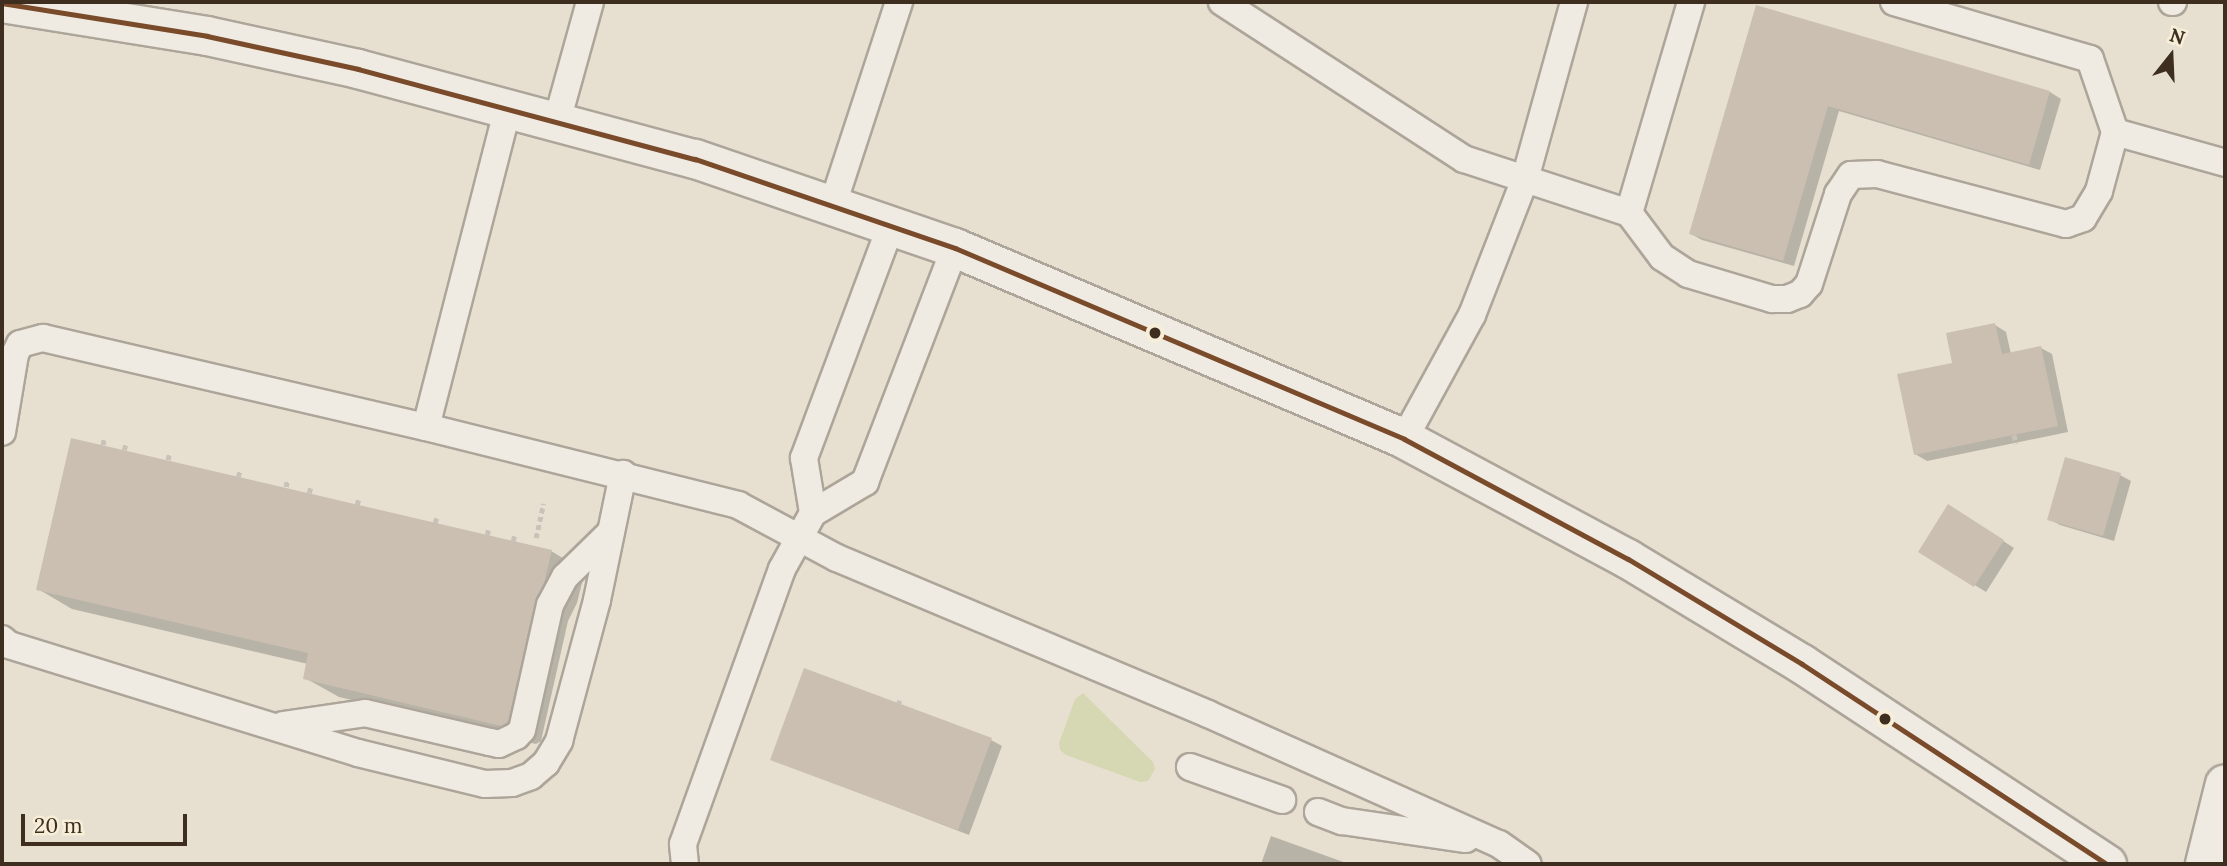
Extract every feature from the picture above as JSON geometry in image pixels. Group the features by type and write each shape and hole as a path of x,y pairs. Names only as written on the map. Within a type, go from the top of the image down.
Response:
{"main road":[{"path":"2,3 207,36 358,69 695,159 833,204 955,248 1404,439 1628,559 1779,650 2106,864"},
{"path":"2205,864 2225,785"}],"lane":[{"path":"557,121 590,2"},
{"path":"833,204 899,2"},
{"path":"1222,2 1464,159 1629,213 1662,257 1688,274 1772,299 1787,299 1800,294 1809,284 1838,194 1851,175 1877,174 2066,224 2083,218 2092,207 2115,132 2090,59 1894,2"},
{"path":"1404,439 1472,315 1524,179 1574,2"},
{"path":"1629,213 1691,2"},
{"path":"426,426 508,108"},
{"path":"2115,132 2225,163"},
{"path":"813,513 804,458 891,225"},
{"path":"685,864 683,844 782,569 813,513 865,482 955,248"},
{"path":"2,432 15,354 20,344 29,339 63,341 426,426 738,505 837,558 1208,714 1499,844 1528,864"},
{"path":"2,639 9,645 358,753 485,785 512,783 531,776 546,763 559,741 597,600 623,474"},
{"path":"275,727 365,713 499,744 516,736 522,730 550,605 565,577 611,532"},
{"path":"1190,767 1282,800"},
{"path":"1318,812 1342,821 1499,844"}],"path":[{"path":"2014,435 2017,444"},
{"path":"103,445 104,438"},
{"path":"124,450 126,443"},
{"path":"238,477 240,470"},
{"path":"286,488 287,480"},
{"path":"309,493 311,486"},
{"path":"357,505 359,497"},
{"path":"536,538 543,505"},
{"path":"435,523 437,515"},
{"path":"487,535 489,527"},
{"path":"513,541 515,533"}],"green space":[{"path":"1083,693 1153,762 1155,769 1148,781 1140,782 1066,755 1060,750 1059,743 1075,699"}],"building":[{"path":"1756,5 2050,91 2029,165 1828,106 1783,261 1689,234"},
{"path":"1995,323 2002,354 2041,346 2058,426 1914,455 1897,374 1952,363 1946,333"},
{"path":"71,438 552,550 544,583 535,602 508,722 501,726 303,679 308,653 36,590"},
{"path":"2065,457 2121,473 2103,536 2047,520"},
{"path":"1948,504 2004,540 1974,587 1918,552"},
{"path":"804,668 992,738 958,830 770,760"}],"transit line":[{"path":"2,3 207,36 358,69 695,159 955,248 1404,439 1628,559 1802,664 2107,864"}]}
